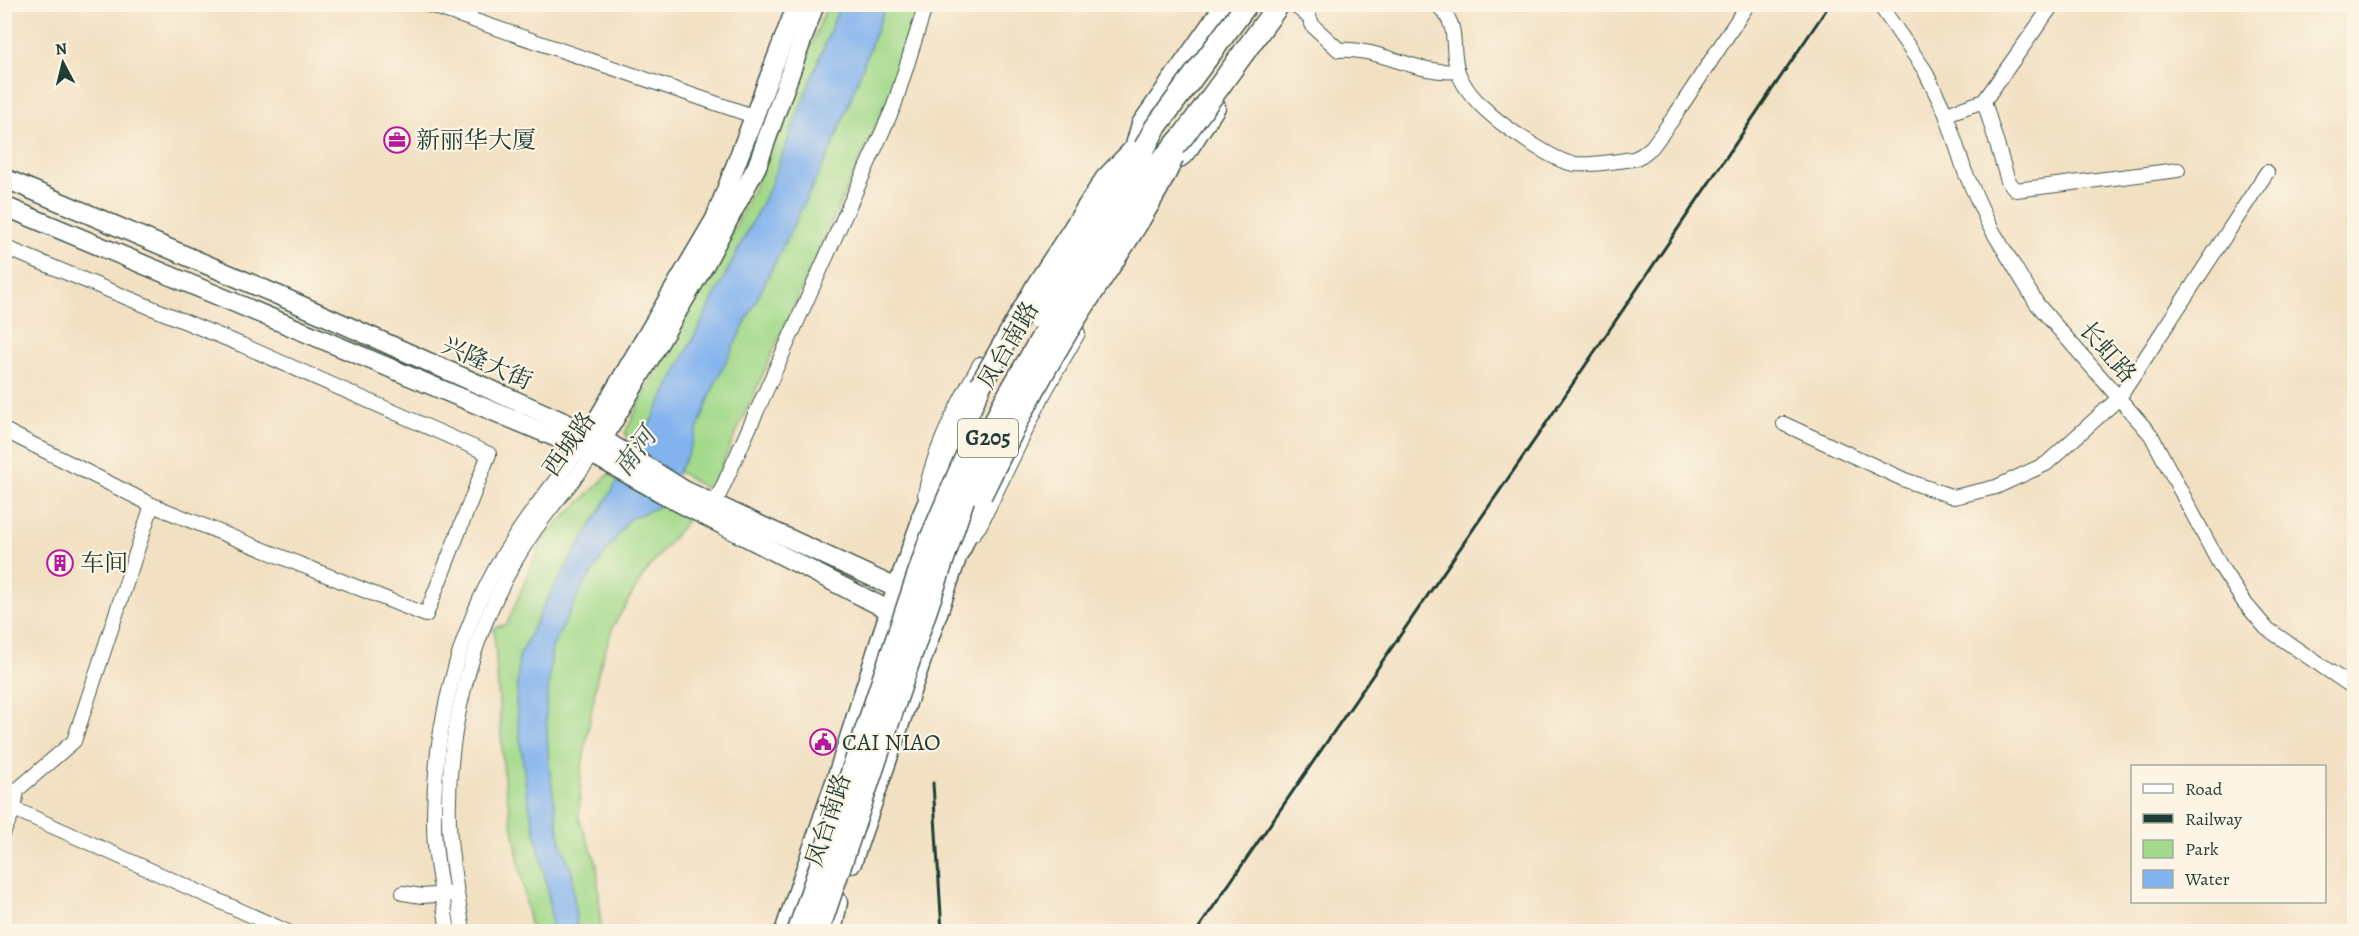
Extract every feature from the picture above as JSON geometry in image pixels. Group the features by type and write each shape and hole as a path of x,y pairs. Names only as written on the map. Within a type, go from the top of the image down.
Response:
{"highway":[{"name":"凤台南路","path":"798,932 928,545 941,510 991,401 1065,270 1136,164 1148,126 1247,4"},
{"name":"凤台南路","path":"818,932 976,464 1002,406 1070,289 1149,175 1185,144 1279,4"},
{"path":"922,518 981,384 1038,284 1106,179 1148,126"},
{"path":"960,549 981,495 1042,376 1185,144"}],"main road":[{"name":"西城路","path":"592,445 715,219 756,117 797,4"},
{"name":"西城路","path":"592,445 704,266 757,166 815,4"},
{"name":"凤台南路","path":"784,932 897,587 922,518 937,497 973,414 1016,330 1132,156 1148,126 1225,4"},
{"name":"凤台南路","path":"825,932 838,902 932,635 960,549 962,525 1009,419 1039,360 1076,297 1158,175 1185,144 1287,4"},
{"name":"兴隆大街","path":"4,178 280,296 592,445 932,635"},
{"name":"兴隆大街","path":"4,206 592,445"},
{"name":"兴隆大街","path":"680,495 715,504 897,587 939,610"},
{"name":"凤台南路","path":"832,932 838,902"}],"street":[{"path":"715,504 894,106 926,4"},
{"path":"1293,4 1309,17 1313,26 1339,50 1351,49 1424,69 1442,72 1457,71"},
{"path":"1436,4 1444,11 1452,24 1457,71 1472,95 1488,112 1530,142 1561,160 1574,164 1634,159 1652,147 1748,4"},
{"name":"长虹路","path":"1879,4 1924,69 1946,114 1965,172 1989,225 2037,304 2151,435 2221,567 2244,602 2266,628 2355,688"},
{"path":"1946,114 1984,101 2053,4"},
{"path":"428,5 756,117"},
{"path":"1984,101 2008,181 2016,190 2178,170"},
{"path":"1784,424 1905,480 1954,497 1996,487 2046,464 2119,398 2267,172"},
{"path":"4,247 242,345 489,454 426,615 152,506 4,430"},
{"name":"西城路","path":"448,932 434,824 442,725 455,671 474,614 504,554 535,506 592,445"},
{"name":"西城路","path":"463,932 449,835 449,778 463,696 489,616 517,558 592,445"},
{"path":"535,506 544,505 547,515"},
{"path":"4,831 14,809 17,790 74,741 152,506"},
{"path":"14,809 288,932"},
{"path":"404,893 422,896 457,893"}],"green space":[{"path":"827,5 919,5 888,98 710,491 630,442 625,433 646,390 719,261 773,147"},
{"path":"609,474 687,520 643,576 613,626 598,672 581,773 579,819 597,864 601,931 531,931 504,778 494,628 507,624 544,537"}],"water":[{"name":"南河","path":"840,5 886,5 834,143 714,386 688,454 658,507 629,519 583,586 552,648 546,713 549,766 560,839 572,872 577,931 553,931 547,886 527,795 516,705 519,657 545,603 639,445 769,189"}],"railway":[{"path":"1196,932 1549,419 1830,4"},
{"path":"933,783 942,932"}],"place":[{"name":"新丽华大厦","path":"397,140"},
{"name":"车间","path":"60,563"},
{"name":"CAI NIAO","path":"823,742"}]}
